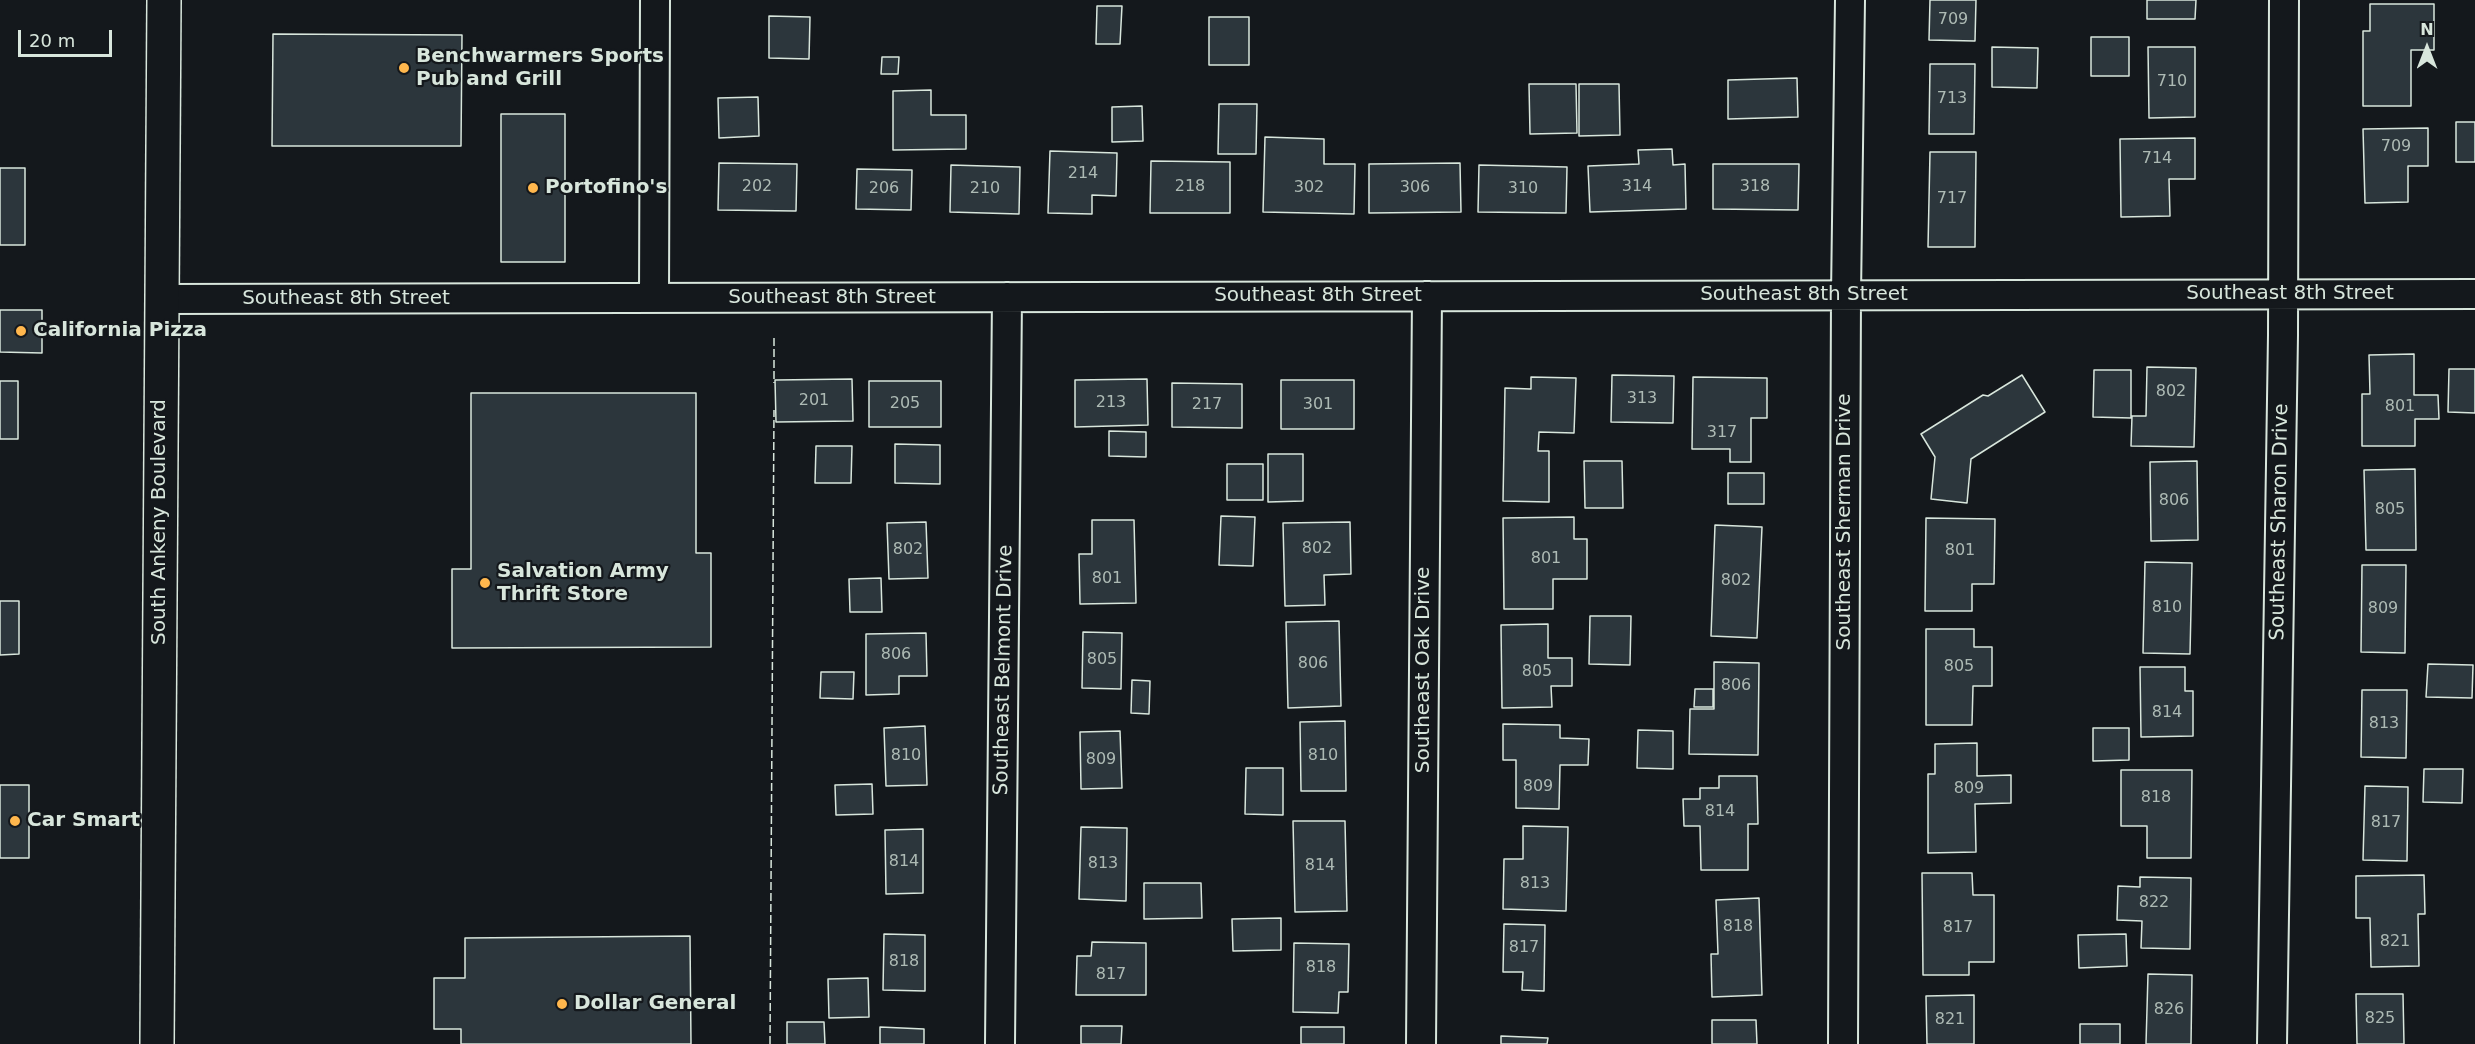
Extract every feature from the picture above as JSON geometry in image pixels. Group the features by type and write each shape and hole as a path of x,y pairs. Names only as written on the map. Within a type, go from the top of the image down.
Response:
{"main road":[{"name":"South Ankeny Boulevard","path":"157,1044 164,0"}],"street":[{"path":"654,297 656,0"},
{"name":"Southeast Sherman Drive","path":"1843,1044 1846,295 1850,0"},
{"name":"Southeast Sharon Drive","path":"2272,1044 2284,0"},
{"name":"Southeast 8th Street","path":"162,299 2475,294"},
{"name":"Southeast Oak Drive","path":"1421,1044 1427,296"},
{"name":"Southeast Belmont Drive","path":"1000,1044 1007,297"}],"building":[{"path":"1930,0 1976,0 1975,41 1929,40"},
{"path":"2147,0 2196,0 2195,19 2147,19"},
{"path":"2370,4 2434,4 2434,50 2411,50 2411,106 2363,106 2363,31 2370,31"},
{"path":"1097,6 1122,6 1120,44 1096,44"},
{"path":"769,16 810,17 809,59 769,58"},
{"path":"1209,17 1249,17 1249,65 1209,65"},
{"path":"273,34 462,35 461,146 272,146"},
{"path":"2091,37 2129,37 2129,76 2091,76"},
{"path":"1992,47 2038,48 2037,88 1992,87"},
{"path":"2148,47 2195,47 2195,117 2149,118"},
{"path":"882,57 899,57 898,74 881,74"},
{"path":"1930,64 1975,64 1974,134 1929,134"},
{"path":"1797,78 1798,117 1728,119 1728,80"},
{"path":"1529,84 1576,84 1577,133 1530,134"},
{"path":"1579,84 1619,84 1620,135 1579,136"},
{"path":"931,90 931,115 966,115 966,149 893,150 893,91"},
{"path":"758,97 759,136 719,138 718,98"},
{"path":"1219,104 1257,104 1256,154 1218,154"},
{"path":"1142,106 1143,141 1112,142 1112,107"},
{"name":"Portofino's","path":"501,114 565,114 565,262 501,262"},
{"path":"2456,122 2475,122 2475,162 2456,162"},
{"path":"2428,128 2428,166 2408,166 2408,202 2365,203 2363,129"},
{"path":"1265,137 1324,139 1324,164 1355,164 1354,214 1263,212"},
{"path":"2195,138 2195,179 2169,179 2170,216 2121,217 2120,139"},
{"path":"1672,149 1673,165 1685,164 1686,209 1590,212 1588,166 1639,164 1638,150"},
{"path":"1050,151 1117,153 1116,196 1092,195 1092,214 1048,213"},
{"path":"1930,152 1976,152 1975,247 1928,247"},
{"path":"1151,161 1230,162 1230,213 1150,213"},
{"path":"719,163 797,164 796,211 718,210"},
{"path":"1460,163 1461,212 1369,213 1369,164"},
{"path":"1713,164 1799,164 1798,210 1713,209"},
{"path":"951,165 1020,167 1019,214 950,212"},
{"path":"1479,165 1567,167 1566,213 1478,212"},
{"path":"0,168 25,168 25,245 0,245"},
{"path":"857,169 912,170 911,210 856,209"},
{"name":"California Pizza","path":"0,310 42,310 42,353 0,352"},
{"path":"2414,354 2414,395 2438,395 2439,419 2415,419 2415,446 2362,446 2362,394 2370,394 2369,355"},
{"path":"2147,367 2196,368 2194,447 2131,446 2132,416 2146,416"},
{"path":"2449,369 2475,369 2475,413 2448,412"},
{"path":"2094,370 2131,370 2131,418 2093,417"},
{"path":"1612,375 1674,376 1673,423 1611,422"},
{"path":"2022,375 2045,412 1971,459 1967,503 1931,499 1935,457 1921,434 1983,395 1988,396"},
{"path":"1531,377 1576,378 1574,433 1539,432 1538,451 1549,451 1549,502 1503,501 1505,388 1531,389"},
{"path":"1693,377 1767,378 1767,418 1751,418 1751,462 1730,462 1730,449 1692,449"},
{"path":"852,379 853,421 776,422 775,380"},
{"path":"1147,379 1148,425 1075,427 1075,380"},
{"path":"1281,380 1354,380 1354,429 1281,429"},
{"path":"0,381 18,381 18,439 0,439"},
{"path":"869,381 941,381 941,427 869,427"},
{"path":"1172,383 1242,384 1242,428 1172,427"},
{"path":"471,393 696,393 696,553 711,553 711,647 452,648 452,569 471,569"},
{"path":"1109,431 1146,432 1146,457 1109,456"},
{"path":"895,444 940,445 940,484 895,483"},
{"path":"816,446 852,446 851,483 815,483"},
{"path":"1268,454 1303,454 1303,501 1268,502"},
{"path":"1584,461 1622,461 1623,508 1585,508"},
{"path":"2197,461 2198,540 2151,541 2150,462"},
{"path":"1227,464 1263,464 1263,500 1227,500"},
{"path":"2415,469 2416,550 2366,550 2364,470"},
{"path":"1728,473 1764,473 1764,504 1728,504"},
{"path":"1221,516 1255,517 1253,566 1219,565"},
{"path":"1574,517 1574,539 1587,539 1587,579 1553,579 1553,609 1504,609 1503,518"},
{"path":"1926,518 1995,519 1994,584 1972,584 1972,611 1925,611"},
{"path":"1092,520 1134,520 1136,603 1080,604 1079,554 1092,554"},
{"path":"926,522 928,578 889,579 887,523"},
{"path":"1350,522 1351,574 1324,575 1325,605 1285,606 1283,523"},
{"path":"1715,525 1762,527 1757,638 1711,636"},
{"path":"2145,562 2192,563 2190,654 2143,653"},
{"path":"2362,565 2406,565 2405,653 2361,652"},
{"path":"881,578 882,612 850,612 849,579"},
{"path":"0,601 19,601 19,654 0,655"},
{"path":"1590,616 1631,616 1630,665 1589,664"},
{"path":"1339,621 1341,706 1288,708 1286,622"},
{"path":"1548,624 1548,658 1572,658 1572,686 1551,686 1552,707 1502,708 1501,625"},
{"path":"1926,629 1974,629 1974,647 1992,647 1992,686 1973,686 1972,725 1926,725"},
{"path":"1083,632 1122,633 1121,689 1082,688"},
{"path":"926,633 927,676 899,676 899,694 866,695 866,634"},
{"path":"1714,662 1759,663 1758,755 1689,754 1690,709 1714,709"},
{"path":"2428,664 2473,665 2472,698 2426,697"},
{"path":"2140,667 2185,667 2185,691 2193,691 2193,736 2141,737"},
{"path":"821,672 854,672 853,699 820,698"},
{"path":"1132,680 1150,681 1149,714 1131,713"},
{"path":"1695,689 1713,689 1713,707 1694,707"},
{"path":"2362,690 2407,690 2406,758 2361,757"},
{"path":"1345,721 1346,791 1301,791 1300,722"},
{"path":"1503,724 1560,725 1560,738 1589,739 1588,765 1560,765 1559,809 1516,808 1516,760 1503,760"},
{"path":"925,726 927,785 886,786 884,728"},
{"path":"2093,728 2129,728 2129,760 2093,761"},
{"path":"1638,730 1673,731 1673,769 1637,768"},
{"path":"1120,731 1122,788 1081,789 1080,732"},
{"path":"1977,743 1977,776 2011,775 2011,803 1975,804 1976,852 1928,853 1928,774 1935,774 1935,744"},
{"path":"1246,768 1283,768 1283,815 1245,814"},
{"path":"2424,769 2463,769 2462,803 2423,802"},
{"path":"2121,770 2192,770 2191,858 2147,858 2147,826 2121,826"},
{"path":"1719,776 1757,776 1758,824 1748,824 1748,870 1701,870 1700,826 1684,826 1683,799 1700,799 1700,788 1719,788"},
{"path":"872,784 873,814 836,815 835,785"},
{"name":"Car Smart","path":"0,785 29,785 29,858 0,858"},
{"path":"2365,786 2408,787 2407,861 2363,860"},
{"path":"1293,821 1345,821 1347,911 1295,912"},
{"path":"1523,826 1568,827 1566,911 1503,909 1504,859 1523,859"},
{"path":"1081,827 1127,828 1126,901 1079,899"},
{"path":"923,829 923,893 886,894 885,830"},
{"path":"1922,873 1972,873 1973,895 1994,895 1994,962 1969,962 1969,975 1923,975"},
{"path":"2424,875 2425,914 2418,914 2419,966 2371,967 2370,918 2356,918 2356,876"},
{"path":"2140,877 2191,878 2190,949 2141,948 2142,921 2117,920 2118,886 2140,887"},
{"path":"1144,883 1201,883 1202,918 1144,919"},
{"path":"1759,898 1762,995 1712,997 1711,954 1718,954 1716,900"},
{"path":"1281,918 1281,950 1233,951 1232,919"},
{"path":"1504,924 1545,925 1544,991 1522,990 1523,972 1503,972"},
{"path":"884,934 925,935 925,991 883,990"},
{"path":"2126,934 2127,966 2079,968 2078,935"},
{"name":"Dollar General","path":"690,936 691,1044 461,1044 461,1029 434,1029 434,978 465,978 465,938"},
{"path":"1092,942 1146,943 1146,995 1076,995 1077,956 1091,956"},
{"path":"1294,943 1349,944 1348,992 1339,992 1338,1013 1293,1012"},
{"path":"2148,974 2192,975 2191,1044 2146,1044"},
{"path":"868,978 869,1017 829,1018 828,979"},
{"path":"2356,994 2403,994 2404,1044 2357,1044"},
{"path":"1974,995 1974,1044 1927,1044 1926,996"},
{"path":"1712,1020 1756,1020 1757,1044 1712,1044"},
{"path":"787,1022 824,1022 825,1044 787,1044"},
{"path":"2080,1024 2120,1024 2120,1044 2080,1044"},
{"path":"1081,1026 1122,1026 1121,1044 1081,1044"},
{"path":"880,1027 924,1029 924,1044 880,1044"},
{"path":"1301,1027 1344,1027 1344,1044 1301,1044"},
{"path":"1501,1036 1548,1038 1547,1044 1501,1044"}],"fence":[{"path":"774,338 774,383"},
{"path":"770,1044 774,410"}],"place":[{"name":"Benchwarmers Sports Pub and Grill","path":"404,68"},
{"name":"Portofino's","path":"533,188"},
{"name":"California Pizza","path":"21,331"},
{"name":"Salvation Army Thrift Store","path":"485,583"},
{"name":"Car Smart","path":"15,821"},
{"name":"Dollar General","path":"562,1004"}]}
